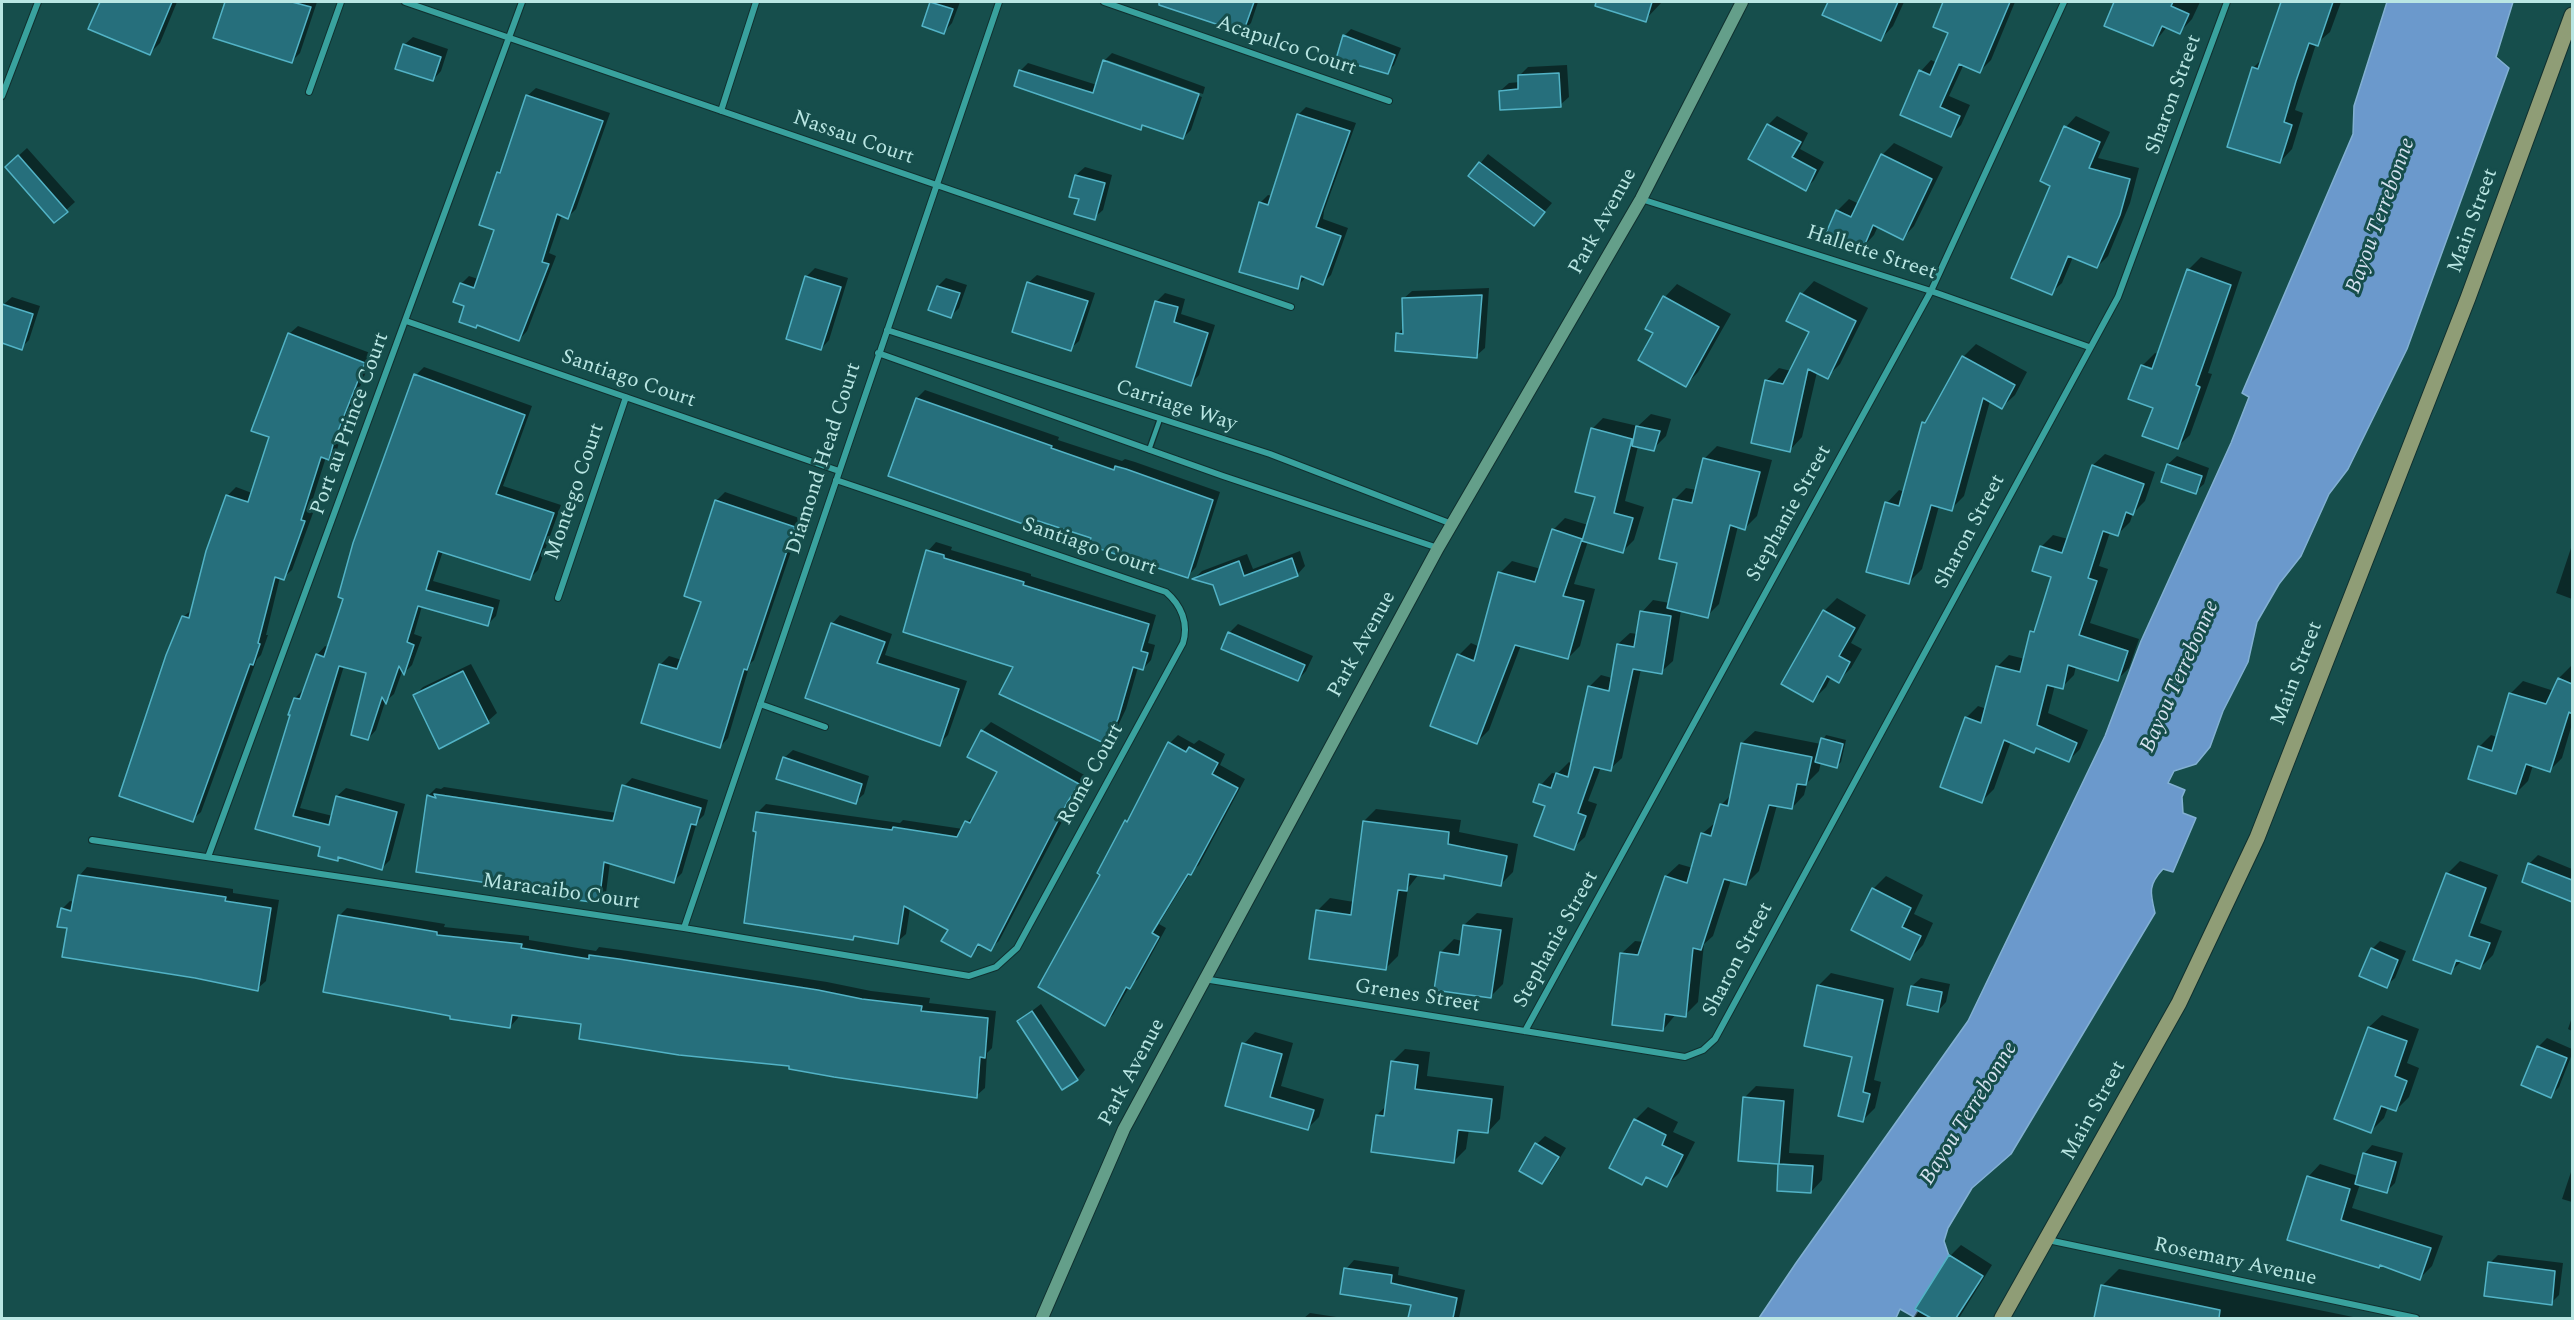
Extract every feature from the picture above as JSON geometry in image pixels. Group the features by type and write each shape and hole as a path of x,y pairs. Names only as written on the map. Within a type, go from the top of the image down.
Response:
{"main road":[{"name":"Park Avenue","path":"1042,1318 1124,1129 1438,548 1641,199 1742,2"},
{"name":"Main Street","path":"2002,1318 2048,1240 2179,1003 2257,838 2468,298 2572,15"}],"street":[{"path":"2,96 38,2"},
{"path":"309,92 341,2"},
{"name":"Nassau Court","path":"405,2 1291,307"},
{"name":"Port au Prince Court","path":"208,857 522,2"},
{"path":"721,111 756,2"},
{"name":"Diamond Head Court","path":"684,928 999,2"},
{"name":"Acapulco Court","path":"1104,2 1389,100"},
{"name":"Stephanie Street","path":"1525,1031 1931,291 2064,2"},
{"name":"Sharon Street","path":"1695,1053 1715,1039 2118,297 2227,2"},
{"name":"Hallette Street","path":"1641,199 1931,291 2089,347"},
{"name":"Santiago Court","path":"406,321 839,471"},
{"name":"Carriage Way","path":"887,330 1270,454 1452,524"},
{"path":"878,353 1149,450 1438,548"},
{"name":"Montego Court","path":"558,598 626,397"},
{"name":"Santiago Court","path":"836,480 1166,592 1175,600 1183,616"},
{"name":"Rome Court","path":"1017,948 1183,642 1187,631 1183,616"},
{"path":"760,704 825,727"},
{"name":"Maracaibo Court","path":"92,840 684,928 969,976 996,967 1017,948"},
{"name":"Grenes Street","path":"1204,979 1685,1057 1695,1053"},
{"name":"Rosemary Avenue","path":"2048,1240 2416,1318"}],"lane":[{"path":"1149,450 1160,419"}],"water":[{"name":"Bayou Terrebonne","path":"2387,2 2513,2 2496,57 2509,68 2407,349 2348,469 2329,494 2301,556 2279,584 2257,622 2248,662 2223,711 2210,747 2196,764 2174,771 2168,783 2185,790 2182,797 2183,813 2196,818 2173,872 2163,869 2153,884 2151,894 2155,913 2011,1154 1972,1188 1948,1228 1944,1241 1950,1259 1914,1317 1900,1309 1896,1318 1759,1318 1968,1021 2105,736 2141,641 2231,443 2249,397 2242,393 2353,134 2354,106"}],"building":[{"path":"100,2 172,2 150,55 88,29"},
{"path":"225,2 292,2 311,7 292,63 213,38"},
{"path":"930,2 953,9 944,34 922,26"},
{"path":"1159,2 1254,2 1243,33 1159,5"},
{"path":"1596,2 1652,2 1646,22 1595,6"},
{"path":"1828,2 1898,2 1881,41 1822,15"},
{"path":"1943,2 2010,2 1980,73 1959,64 1940,107 1960,116 1951,137 1900,115 1919,70 1930,75 1948,33 1933,27"},
{"path":"2114,2 2173,2 2171,6 2189,14 2180,34 2162,26 2153,46 2104,26"},
{"path":"2281,2 2333,2 2318,46 2309,43 2296,81 2284,122 2292,125 2280,163 2227,147 2252,67 2258,69"},
{"path":"1343,35 1395,55 1388,74 1336,59"},
{"path":"403,44 441,57 433,81 395,69"},
{"path":"1103,60 1199,94 1183,139 1142,125 1141,130 1014,86 1019,70 1093,93"},
{"path":"1559,73 1561,107 1500,110 1499,91 1518,89 1518,75"},
{"path":"526,95 603,121 568,219 557,214 542,262 549,264 519,341 477,325 476,328 459,322 464,306 453,302 460,283 474,288 494,230 479,225 497,172 500,173"},
{"path":"1297,114 1350,131 1316,227 1341,236 1323,285 1301,276 1298,289 1239,272 1259,202 1268,205"},
{"path":"1767,124 1801,142 1792,157 1816,170 1806,191 1748,159"},
{"path":"2064,126 2100,142 2089,168 2130,179 2120,215 2097,268 2068,256 2052,295 2011,278 2050,186 2040,181"},
{"path":"1881,154 1932,179 1903,240 1873,225 1863,249 1826,233 1836,210 1851,217"},
{"path":"18,155 68,212 54,223 5,167"},
{"path":"1479,162 1545,212 1534,226 1468,176"},
{"path":"1075,175 1105,183 1095,220 1074,214 1079,199 1069,197"},
{"path":"2187,269 2231,285 2196,385 2200,387 2178,449 2142,436 2153,408 2128,399 2141,365 2152,369"},
{"path":"805,276 841,287 821,350 786,339"},
{"path":"1027,282 1088,301 1071,351 1012,332"},
{"path":"937,286 960,293 951,318 928,310"},
{"path":"1800,293 1856,321 1828,379 1808,369 1790,452 1751,443 1765,380 1783,384 1809,332 1786,321"},
{"path":"1482,295 1477,358 1395,351 1396,333 1403,334 1402,298"},
{"path":"1663,296 1719,327 1686,387 1638,360 1653,333 1645,329"},
{"path":"1155,301 1178,307 1174,322 1208,333 1191,386 1136,367"},
{"path":"2,304 33,314 22,350 2,343"},
{"path":"288,333 365,363 334,441 329,460 321,457 301,520 305,521 284,580 275,577 253,665 250,664 193,822 119,796 166,655 182,616 189,618 206,551 226,495 248,502 269,437 251,431"},
{"path":"1962,356 2015,385 2002,409 1983,398 1952,511 1931,505 1909,584 1866,572 1885,502 1899,506 1922,422 1925,423"},
{"path":"414,374 525,415 496,494 554,513 530,580 438,551 426,590 493,608 488,626 418,606 407,642 414,645 404,675 399,666 386,704 382,697 368,740 351,735 366,673 339,666 293,816 329,825 336,796 397,812 382,870 338,857 338,861 318,856 320,847 255,829 294,698 300,699 316,654 324,657 343,599 338,597 353,543"},
{"path":"916,398 1114,470 1115,466 1126,469 1213,500 1188,578 1088,545 1091,538 1029,518 1026,525 888,476"},
{"path":"1636,426 1660,431 1654,451 1632,446"},
{"path":"1591,428 1632,439 1614,513 1633,518 1623,553 1582,541 1595,497 1575,492"},
{"path":"1703,458 1760,472 1745,530 1730,525 1708,618 1667,608 1677,563 1659,559 1673,499 1692,503"},
{"path":"2167,464 2202,476 2196,494 2161,482"},
{"path":"2092,465 2144,484 2133,515 2126,512 2118,536 2103,531 2088,578 2097,581 2079,635 2128,651 2118,681 2068,665 2063,689 2047,685 2037,725 2077,743 2069,762 2036,748 2034,753 2004,740 1982,803 1940,787 1965,717 1981,723 1996,666 2020,672 2030,631 2034,632 2051,577 2032,571 2040,546 2062,553"},
{"path":"715,500 795,527 747,670 744,669 720,748 641,723 659,664 677,669 701,602 684,596"},
{"path":"1552,529 1582,539 1563,596 1584,601 1568,659 1515,645 1477,744 1430,726 1457,654 1474,661 1498,572 1535,582"},
{"path":"926,550 944,555 944,558 1024,582 1023,585 1149,624 1141,651 1148,653 1143,670 1133,667 1118,719 1106,744 999,694 1013,667 903,632"},
{"path":"1292,558 1298,576 1220,605 1213,585 1192,579 1239,561 1244,576"},
{"path":"1823,610 1855,628 1839,656 1850,662 1839,683 1827,676 1813,702 1781,684"},
{"path":"1640,611 1671,616 1662,674 1633,669 1611,771 1594,767 1578,813 1586,816 1574,850 1534,836 1545,806 1533,802 1539,784 1551,788 1556,773 1568,777 1588,686 1609,691 1617,644 1634,647"},
{"path":"831,623 885,642 877,663 959,689 940,746 805,698"},
{"path":"1228,632 1305,665 1298,681 1221,649"},
{"path":"463,671 489,723 439,749 413,695"},
{"path":"2558,678 2572,684 2572,714 2569,712 2550,772 2526,764 2516,794 2468,779 2478,746 2492,751 2509,693 2546,704"},
{"path":"981,730 1079,784 991,951 978,944 971,957 941,941 948,930 904,906 898,944 854,936 853,940 744,923 756,832 753,831 756,812 892,830 893,827 957,837 965,821 970,823 997,772 967,757"},
{"path":"1821,738 1843,744 1837,768 1815,762"},
{"path":"1168,742 1186,752 1189,747 1218,763 1212,774 1238,788 1191,875 1188,874 1152,933 1159,937 1130,989 1126,987 1105,1026 1038,987 1100,875 1097,873 1125,820 1127,822"},
{"path":"1741,743 1812,757 1806,785 1797,784 1792,809 1769,805 1746,885 1724,879 1701,950 1693,948 1686,1017 1665,1014 1663,1031 1612,1025 1620,953 1638,955 1665,876 1687,883 1701,833 1711,836 1720,804 1728,806"},
{"path":"783,757 862,784 856,804 776,779"},
{"path":"622,785 701,808 696,825 691,824 674,883 604,862 599,903 539,895 540,891 416,872 427,795 436,798 434,794 613,821"},
{"path":"1363,821 1449,832 1448,844 1507,856 1501,886 1444,875 1444,879 1409,874 1407,891 1398,890 1386,970 1309,959 1316,910 1351,915"},
{"path":"2528,863 2572,880 2572,902 2522,882"},
{"path":"2446,873 2486,888 2469,936 2490,943 2480,969 2456,960 2451,974 2413,960"},
{"path":"78,875 226,897 225,901 271,908 258,991 195,978 62,957 67,928 57,927 61,908 71,911"},
{"path":"1872,888 1911,908 1902,927 1921,936 1910,960 1851,930"},
{"path":"338,915 437,932 437,935 522,944 521,948 589,959 589,955 619,959 862,999 922,1006 921,1011 988,1018 985,1058 980,1057 977,1098 834,1077 789,1069 789,1066 679,1055 579,1039 581,1024 512,1015 510,1028 450,1019 450,1016 323,992"},
{"path":"1463,925 1501,930 1491,998 1434,990 1440,952 1459,955"},
{"path":"2371,948 2398,960 2387,988 2359,976"},
{"path":"1817,985 1883,1000 1863,1092 1870,1094 1863,1122 1838,1116 1852,1057 1804,1046"},
{"path":"1911,986 1942,992 1938,1012 1907,1005"},
{"path":"1032,1011 1078,1080 1062,1090 1017,1021"},
{"path":"2368,1027 2407,1041 2395,1076 2407,1081 2396,1111 2381,1106 2371,1133 2334,1119"},
{"path":"1242,1043 1282,1054 1270,1097 1314,1110 1308,1130 1225,1106"},
{"path":"2537,1046 2567,1058 2551,1098 2521,1085"},
{"path":"1391,1061 1418,1065 1415,1089 1492,1099 1488,1133 1458,1130 1454,1163 1371,1152 1376,1115 1384,1116"},
{"path":"1743,1097 1784,1101 1779,1164 1813,1166 1811,1193 1777,1191 1778,1164 1738,1161"},
{"path":"1634,1119 1666,1135 1662,1145 1683,1155 1667,1187 1646,1177 1642,1185 1609,1168"},
{"path":"1535,1143 1559,1157 1542,1184 1519,1171"},
{"path":"2363,1153 2396,1162 2387,1193 2355,1184"},
{"path":"2307,1176 2350,1189 2341,1220 2431,1248 2420,1280 2380,1265 2379,1268 2287,1240"},
{"path":"1949,1255 1983,1276 1956,1318 1931,1318 1915,1309"},
{"path":"2488,1262 2555,1271 2552,1305 2484,1296"},
{"path":"1344,1268 1392,1275 1391,1283 1457,1298 1453,1318 1408,1318 1411,1305 1340,1294"},
{"path":"2101,1285 2220,1310 2219,1318 2094,1318"}]}
